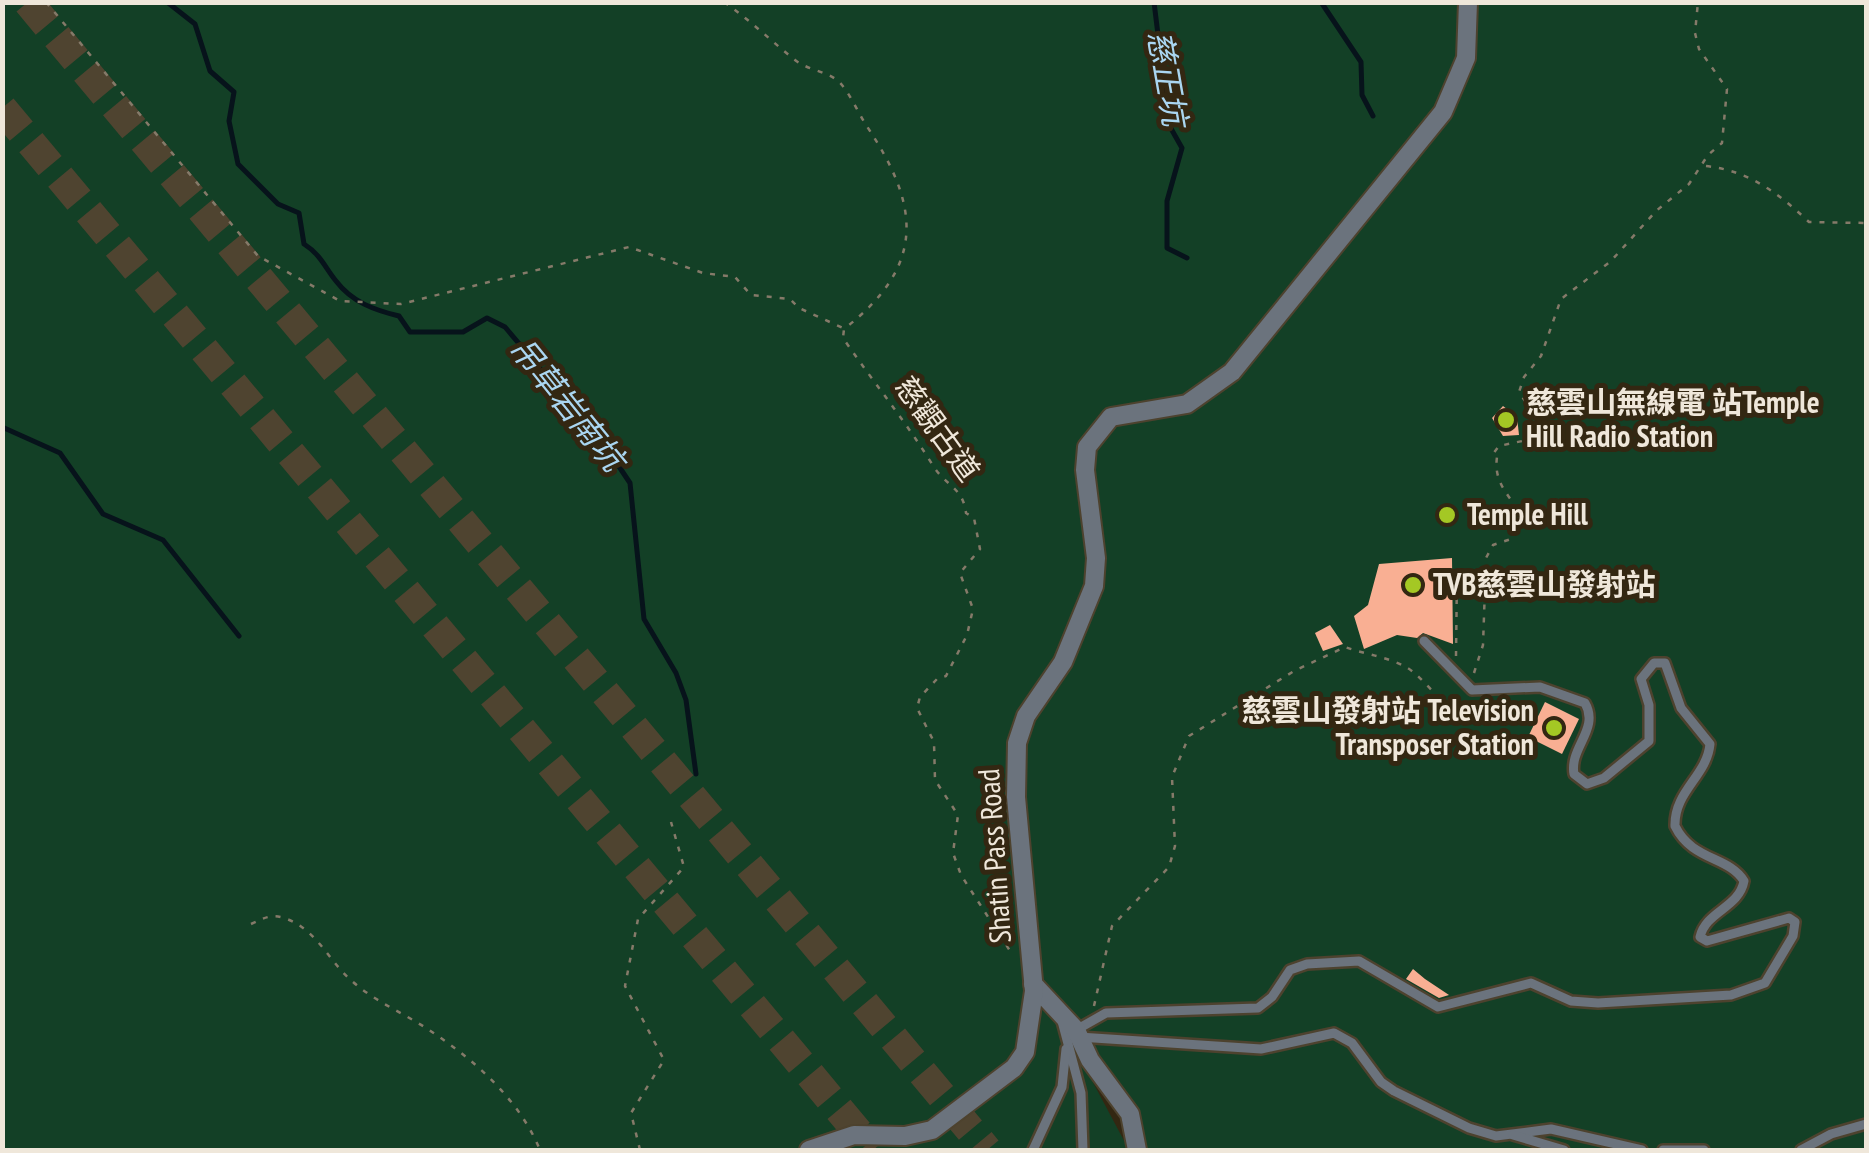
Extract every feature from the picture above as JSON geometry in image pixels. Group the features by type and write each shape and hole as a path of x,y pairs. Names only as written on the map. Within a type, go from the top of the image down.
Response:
{"street":[{"name":"Shatin Pass Road","path":"808,1150 854,1135 916,1136 944,1124 1014,1068 1025,1052 1034,1016 1016,797 1017,743 1026,716 1063,662 1094,586 1096,550 1085,470 1088,444 1111,417 1184,405 1232,372 1449,102 1467,51 1468,2"},
{"path":"1033,984 1059,1012 1130,1114 1137,1150"}],"lane":[{"path":"1033,1150 1062,1087 1074,1034 1092,1018 1106,1013 1254,1009 1272,997 1290,970 1348,959 1371,966 1438,1007 1531,983 1571,1001 1598,1003 1731,995 1764,984 1793,936 1795,922 1789,918 1707,941 1700,937 1710,918 1737,899 1744,882 1738,873 1692,850 1675,826 1678,800 1707,758 1710,744 1681,708 1665,663 1654,663 1641,680 1649,706 1649,740 1594,783 1584,783 1572,770 1591,722 1586,703 1572,695 1540,688 1488,690 1466,686 1424,641"},
{"path":"1074,1034 1262,1050 1334,1033 1352,1043 1381,1082 1408,1101 1498,1136 1552,1129 1642,1150"},
{"path":"1074,1034 1083,1150"},
{"path":"1802,1150 1831,1134 1866,1124"},
{"path":"1510,1134 1564,1150"},
{"path":"1498,1136 1501,1150"},
{"path":"1663,1150 1704,1150"}],"path":[{"path":"46,2 258,256 340,301 401,304 629,247 703,273 735,277 752,295 790,298 799,308 844,329 874,306 906,248 910,225 897,174 842,84 798,64 764,30 724,2"},
{"path":"1092,1018 1112,926 1170,867 1175,846 1172,777 1189,736 1294,671 1344,647 1404,666 1450,705 1469,707 1488,690 1472,673 1483,645 1486,558 1493,545 1511,539 1520,526 1519,512 1496,481 1497,457 1492,454 1499,446 1528,440 1534,429 1534,416 1519,392 1524,377 1541,356 1562,299 1612,262 1705,166 1708,155 1722,143 1726,89 1699,49 1695,34 1698,2"},
{"path":"1705,166 1734,169 1775,191 1809,222 1866,223"},
{"name":"慈觀古道","path":"844,329 843,338 894,402 896,418 926,448 944,478 964,494 966,514 974,518 980,535 980,549 960,572 973,609 967,635 946,676 936,679 920,697 918,708 934,742 936,780 958,815 953,854 961,876 1012,954"},
{"path":"1456,572 1456,655 1460,661"},
{"path":"640,1150 631,1113 664,1060 625,986 638,919 684,867 672,822"},
{"path":"250,924 269,915 288,919 324,945 351,981 432,1032 497,1085 530,1125 540,1150"}],"green space":[{"path":"2,3 1866,3 1866,1150 1146,1150 1077,1016 1054,994 1080,1058 1129,1150 3,1150"}],"building":[{"name":"慈雲山無線電 站Temple Hill Radio Station","path":"1503,406 1517,417 1519,435 1503,436 1492,418"},
{"name":"TVB慈雲山發射站","path":"1452,558 1453,644 1423,633 1417,638 1397,635 1364,649 1354,616 1368,605 1379,564"},
{"path":"1330,625 1343,644 1323,651 1315,633"},
{"name":"慈雲山發射站 Television Transposer Station","path":"1545,702 1579,719 1562,754 1528,737"},
{"path":"1413,969 1449,995 1439,998 1406,979"}],"waterway":[{"name":"吊草岩南坑","path":"167,2 195,24 210,71 234,92 229,121 238,164 278,204 299,213 304,244 342,288 364,304 399,316 410,332 463,332 487,318 505,327 604,444 630,483 644,619 676,673 686,700 696,774"},
{"name":"慈正坑","path":"1154,2 1169,125 1182,148 1167,201 1167,248 1187,258"},
{"path":"1321,2 1361,62 1362,95 1373,116"},
{"path":"2,427 60,453 103,514 163,540 239,636"}],"tunnel":[{"path":"28,2 987,1150"},
{"path":"2,108 873,1150"}],"place":[{"name":"慈雲山無線電 站Temple Hill Radio Station","path":"1506,420"},
{"name":"Temple Hill","path":"1447,515"},
{"name":"TVB慈雲山發射站","path":"1413,585"},
{"name":"慈雲山發射站 Television Transposer Station","path":"1554,728"}]}
